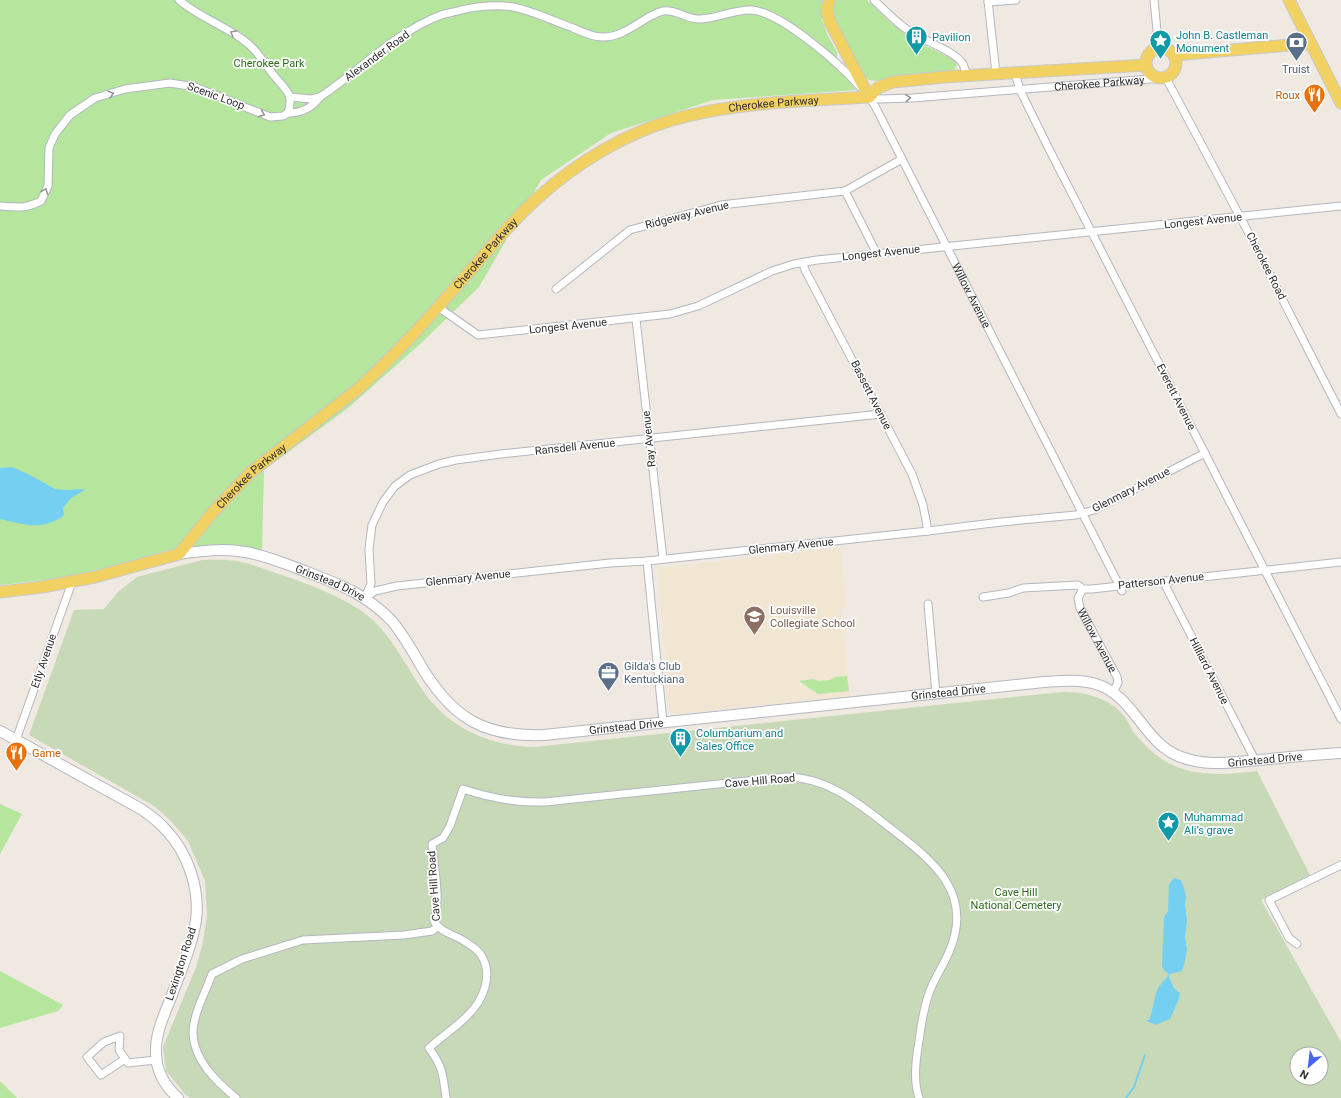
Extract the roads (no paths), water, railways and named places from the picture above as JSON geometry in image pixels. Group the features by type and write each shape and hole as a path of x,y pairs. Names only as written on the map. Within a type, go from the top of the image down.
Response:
{"main road":[{"name":"Willow Avenue","path":"829,0 828,11 830,22 869,97"},
{"path":"1289,0 1341,103"},
{"path":"1174,55 1311,44"},
{"name":"Cherokee Parkway","path":"1161,48 1156,49 1148,55 1146,65 1150,73 1154,76 1164,78"},
{"path":"1161,48 1166,49 1174,55 1177,64 1174,72 1164,78"},
{"name":"Cherokee Parkway","path":"179,554 213,512 251,472 363,385 408,340 521,213 541,195 581,164 610,147 639,133 681,118 736,108 869,97 879,87 893,82 1146,65"},
{"name":"Grinstead Drive","path":"0,592 94,578 179,554 214,550 244,552 268,557 335,583 365,598 392,622 442,696 464,716 482,726 507,734 528,735 1044,682 1074,681 1096,684 1113,692 1132,710 1155,740 1174,754 1188,759 1215,764 1341,753"},
{"name":"Lexington Road","path":"0,731 141,809 156,820 166,830 179,847 184,857 193,880 196,920 191,940 158,1034 156,1046 156,1060 163,1080 178,1098"}],"street":[{"path":"179,0 249,44 287,89 290,97 290,107 288,113"},
{"path":"874,0 908,30 922,39 951,52 962,62 966,76"},
{"path":"996,74 988,1 1016,0"},
{"path":"1154,0 1158,41 1161,48"},
{"name":"Alexander Road","path":"288,113 297,113 316,103 320,97 332,90 386,46 423,24 442,15 479,6 498,6 525,10 587,34 602,37 615,35 663,11 673,12 689,18 703,19 738,11 756,11 768,15 787,25 826,53 869,97"},
{"name":"Everett Avenue","path":"1015,73 1020,90 1341,719"},
{"name":"Cherokee Parkway","path":"869,97 890,99 1164,78"},
{"name":"Cherokee Road","path":"1164,78 1240,217 1341,414"},
{"name":"Scenic Loop","path":"0,206 25,207 41,201 48,186 49,148 55,134 70,115 95,98 125,89 170,83 195,87 270,117 283,116 288,113"},
{"path":"290,97 311,99 320,97"},
{"name":"Willow Avenue","path":"869,97 947,246 1121,588"},
{"name":"Ridgeway Avenue","path":"556,289 630,230 721,205 845,191 902,159"},
{"path":"845,191 877,254"},
{"name":"Longest Avenue","path":"438,307 478,335 636,319 670,314 698,306 761,276 803,263 947,246 1166,225 1293,210 1341,206"},
{"name":"Bassett Avenue","path":"803,263 805,270 912,474 918,489 928,531"},
{"name":"Ray Avenue","path":"636,319 663,559"},
{"name":"Ransdell Avenue","path":"365,598 371,584 370,549 371,533 375,518 388,494 402,480 426,468 456,460 881,414"},
{"name":"Glenmary Avenue","path":"365,598 379,589 397,586 1076,515 1094,510 1205,453"},
{"path":"647,561 663,722"},
{"name":"Patterson Avenue","path":"983,597 1009,593 1022,588 1078,585 1083,589 1121,588 1163,581 1341,562"},
{"name":"Hilliard Avenue","path":"1163,581 1255,760"},
{"name":"Etly Avenue","path":"16,740 72,582"},
{"name":"Willow Avenue","path":"1083,589 1078,598 1080,608 1117,677 1118,683 1113,692"},
{"path":"928,604 936,694"},
{"name":"Cave Hill Road","path":"446,1098 444,1079 439,1061 429,1048 468,1016 485,989 487,977 486,964 480,954 462,939 437,927 434,921 437,912 437,898 432,844 443,838 450,826 463,789 489,798 524,803 551,802 786,777 800,777 818,782 837,790 856,802 927,858 938,870 953,892 956,903 957,919 954,936 949,951 929,993 920,1032 916,1069 916,1082 919,1098"},
{"path":"1297,944 1289,938 1269,900 1341,865"},
{"name":"Cave Hill Road","path":"236,1098 217,1082 203,1065 195,1045 193,1032 195,1021 212,974 242,959 303,940 404,935 432,931 437,927"},
{"path":"125,1059 101,1075 87,1056 104,1042 120,1036 119,1050 128,1063 156,1060"}],"water":[{"path":"12,467 55,489 85,490 71,498 63,508 64,515 48,524 33,525 0,519 0,468"},
{"path":"1174,878 1181,880 1186,896 1185,905 1187,920 1185,938 1187,949 1182,971 1170,974 1169,977 1174,988 1180,993 1179,999 1170,1019 1155,1025 1146,1021 1149,1020 1151,1016 1157,991 1169,974 1162,966 1164,917 1168,911 1169,884"}],"waterway":[{"path":"1126,1098 1134,1087 1145,1055"}],"place":[{"name":"Pavilion","path":"917,56"},
{"name":"John B. Castleman Monument","path":"1160,60"},
{"name":"Truist","path":"1296,62"},
{"name":"Roux","path":"1315,114"},
{"name":"Louisville Collegiate School","path":"754,636"},
{"name":"Gilda's Club Kentuckiana","path":"609,692"},
{"name":"Columbarium and Sales Office","path":"680,758"},
{"name":"Game","path":"16,772"},
{"name":"Muhammad Ali’s grave","path":"1168,842"}],"park label":[{"name":"Cherokee Park","path":"269,63"},
{"name":"Cave Hill National Cemetery","path":"1016,898"}]}
